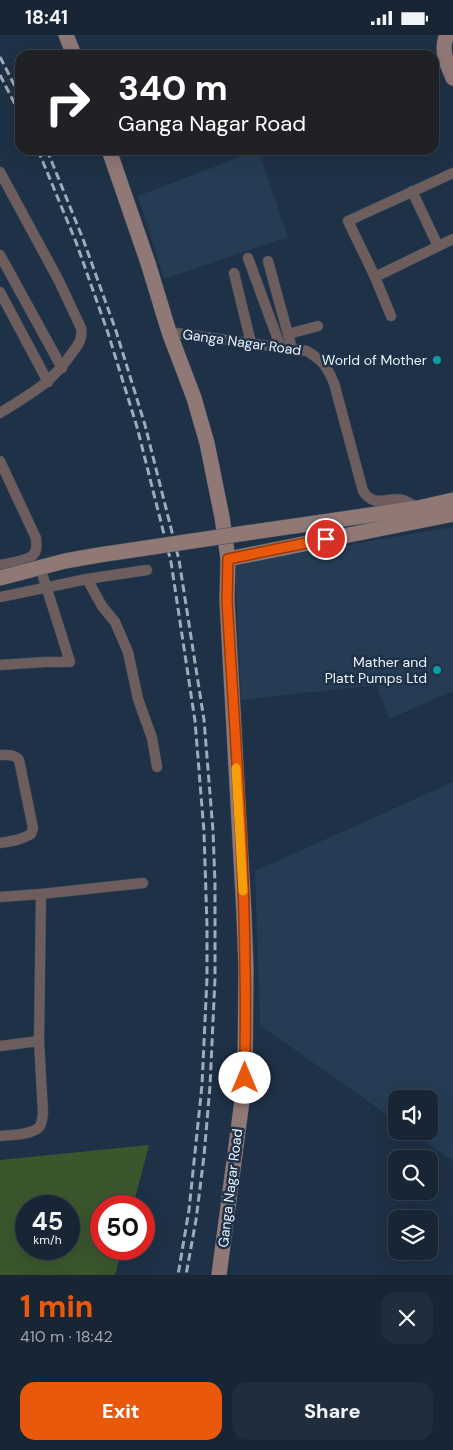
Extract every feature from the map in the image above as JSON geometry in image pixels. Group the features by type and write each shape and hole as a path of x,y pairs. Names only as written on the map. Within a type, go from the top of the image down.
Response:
{"main road":[{"path":"66,35 72,50"},
{"path":"447,35 444,41 444,50 453,78"},
{"name":"Ganga Nagar Road","path":"111,155 148,263 169,332 194,398 207,443 222,517 228,559 227,600 246,968 245,1078 219,1275"},
{"path":"228,559 421,514 453,500"},
{"path":"0,578 65,561 246,533 421,514 453,514"}],"street":[{"path":"0,172 60,281 81,328 82,335 80,343 62,368 48,382 0,413"},
{"path":"391,316 375,277 348,221 453,173"},
{"path":"412,191 438,246"},
{"path":"375,277 453,239"},
{"path":"0,255 62,368"},
{"path":"248,258 281,348"},
{"path":"268,261 292,349"},
{"path":"234,273 251,343"},
{"path":"0,292 48,382"},
{"path":"288,334 318,326"},
{"name":"Ganga Nagar Road","path":"169,332 307,351 321,360 328,369 334,383 363,491 368,498 374,501 403,500 421,514"},
{"path":"0,461 36,538 37,548 34,555 27,559 0,565"},
{"path":"0,665 70,662 40,567"},
{"path":"0,597 87,579 147,570"},
{"path":"87,579 102,606 115,622 128,652 138,699 152,738 157,767"},
{"path":"0,755 12,755 19,760 32,828 31,834 19,841 0,843"},
{"path":"0,897 143,883"},
{"path":"0,1136 35,1131 40,1127 43,1114 39,1041 41,894"},
{"path":"0,1046 39,1041"}],"shaded area":[{"path":"245,155 260,155 288,237 164,279 138,196"},
{"name":"Mather and Platt Pumps Ltd","path":"453,527 453,691 389,719 376,685 241,700 235,564"},
{"path":"453,782 453,1161 423,1140 438,1140 438,1090 388,1090 388,1115 260,1025 255,871"}],"green space":[{"path":"149,1145 136,1195 90,1195 90,1260 119,1260 115,1275 0,1275 0,1160"}],"railway":[{"path":"0,57 15,86"},
{"path":"0,75 15,104"},
{"path":"40,155 76,242 108,333 137,427 171,562 195,721 204,832 207,978 202,1085 189,1210 178,1275"},
{"path":"49,155 83,239 116,331 145,425 179,560 204,720 213,831 215,978 210,1086 204,1156 196,1220 186,1275"}],"slow traffic":[{"path":"236,768 243,891"}],"place":[{"name":"World of Mother","path":"437,360"},
{"name":"Mather and Platt Pumps Ltd","path":"437,670"}],"route":[{"path":"245,1078 246,968 227,600 228,559 326,539"}]}
